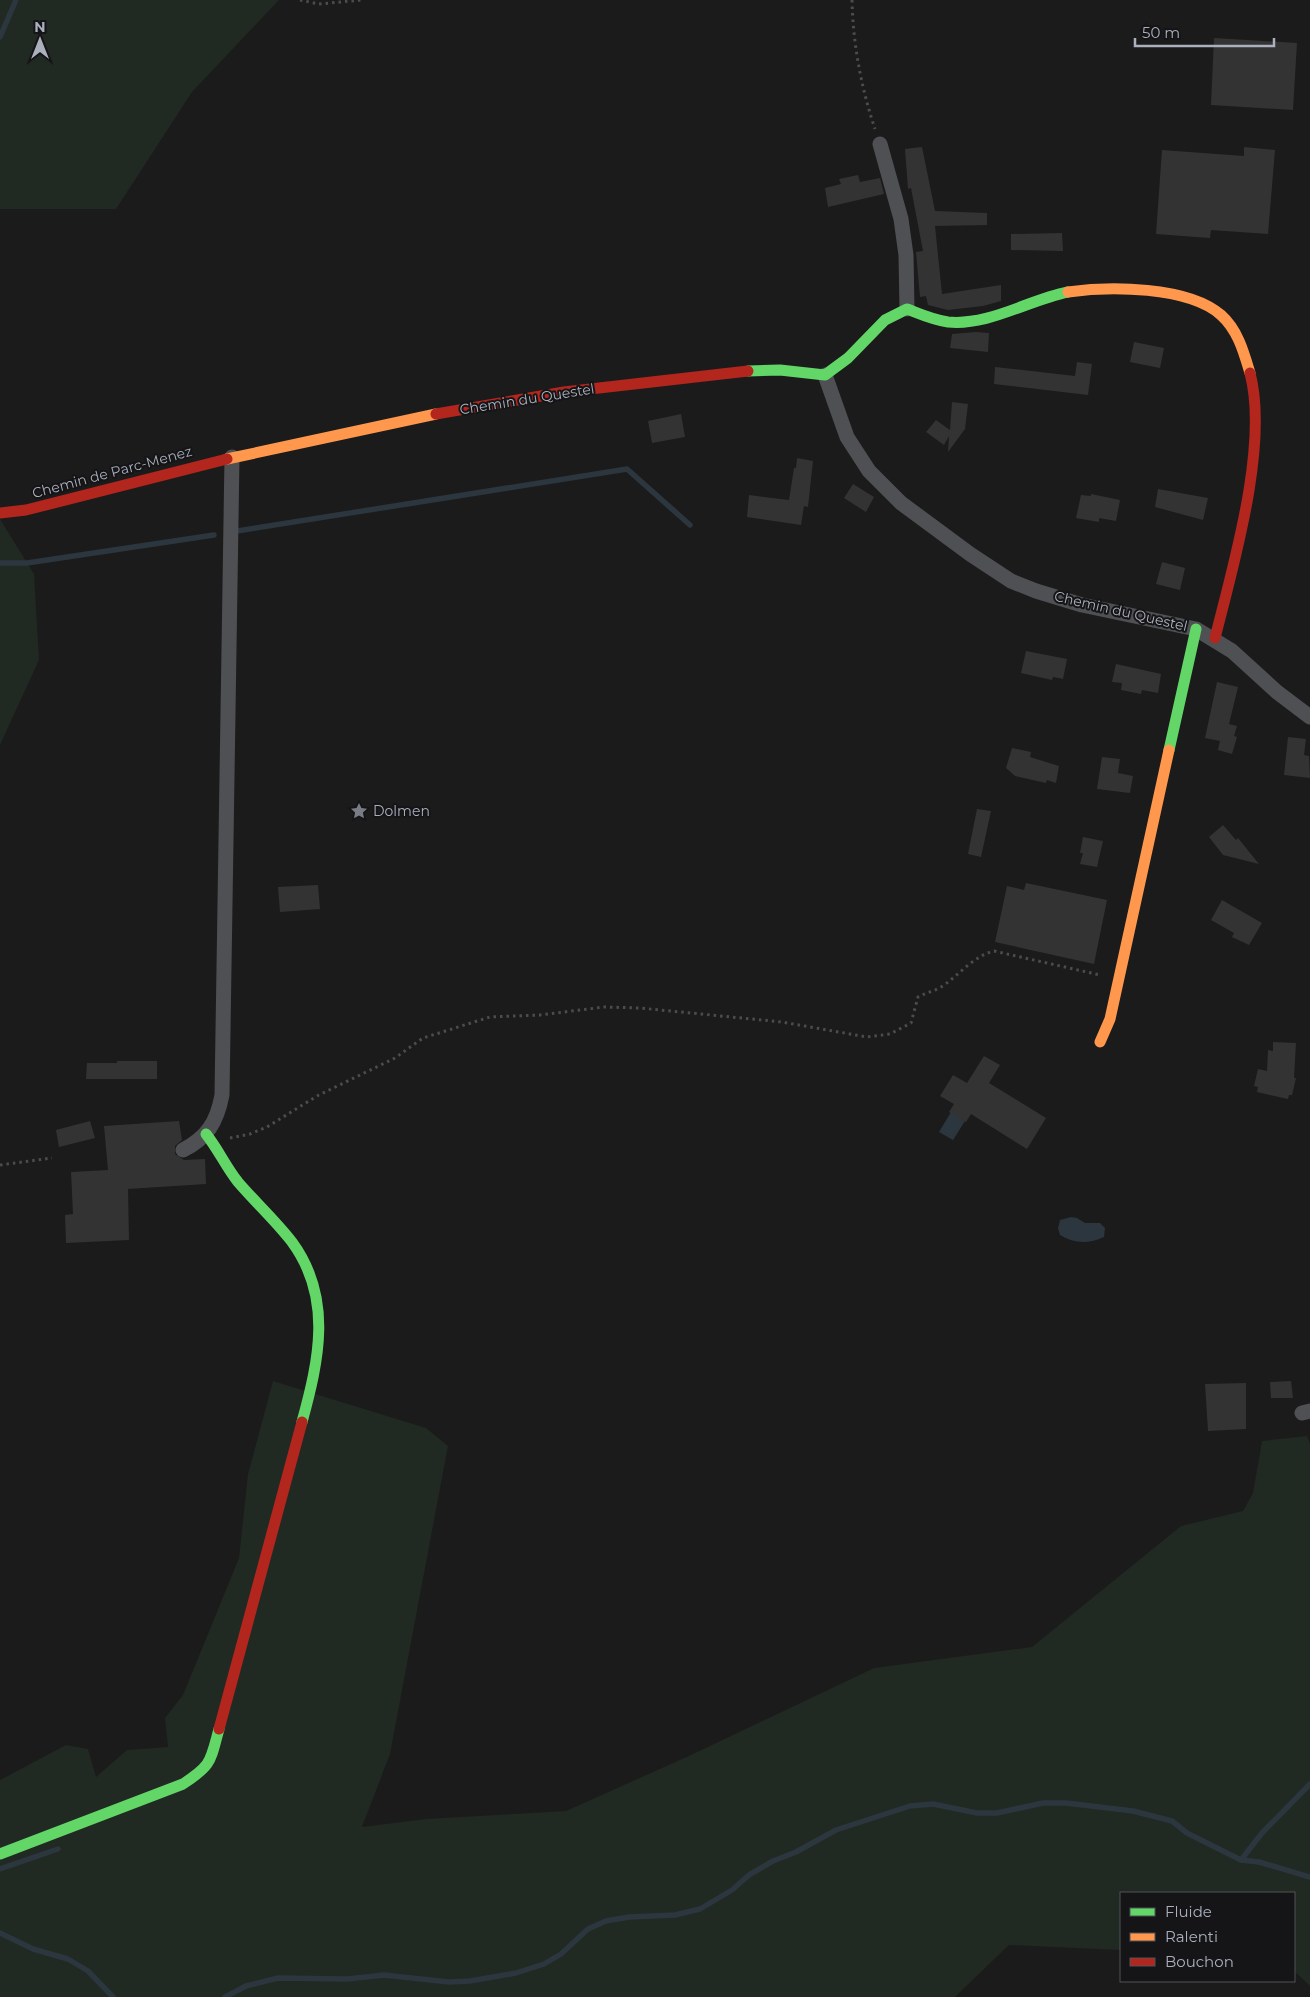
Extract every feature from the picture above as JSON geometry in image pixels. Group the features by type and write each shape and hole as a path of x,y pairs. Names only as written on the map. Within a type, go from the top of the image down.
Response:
{"street":[{"path":"880,144 901,219 906,255 907,309"},
{"path":"824,375 848,358 885,320 907,309 933,320 962,322 986,320 1051,296 1101,288 1128,288 1153,290 1178,296 1200,303 1222,316 1232,327 1242,348 1251,380 1255,406 1255,437 1246,499 1215,638"},
{"name":"Chemin du Questel","path":"232,457 415,418 597,387 688,377 783,370 824,375 847,437 858,457 869,471 901,503 970,554 1011,581 1036,591 1082,605 1196,629 1215,638 1232,650 1277,692 1310,717"},
{"path":"182,1150 209,1138 222,1095 232,457"},
{"name":"Chemin de Parc-Menez","path":"0,513 26,510 232,457"},
{"path":"1100,1042 1104,1040 1116,992 1196,629"},
{"path":"0,1854 183,1784 204,1770 211,1758 240,1656 309,1392 320,1328 316,1290 310,1272 274,1221 227,1168 209,1138"}],"path":[{"path":"300,0 319,4 362,0"},
{"path":"852,0 853,34 866,104 880,144"},
{"path":"209,1138 250,1134 267,1127 317,1096 395,1058 423,1038 490,1017 540,1015 604,1007 640,1008 782,1022 867,1037 880,1036 890,1034 911,1023 918,997 934,992 982,954 994,951 1100,976 1102,967"},
{"path":"0,1165 52,1158"}],"shaded area":[{"path":"0,0 279,0 192,92 116,209 0,209"},
{"path":"0,519 34,574 39,660 0,745"},
{"path":"951,1112 965,1121 953,1140 939,1132"},
{"path":"1071,1217 1085,1223 1100,1223 1105,1228 1104,1237 1082,1242 1060,1235 1058,1228 1060,1220"},
{"path":"273,1381 426,1428 448,1446 390,1754 362,1827 426,1819 566,1811 691,1755 874,1668 1032,1647 1181,1526 1243,1511 1253,1493 1262,1441 1307,1436 1310,1444 1310,1986 1295,1972 1295,1892 1120,1892 1120,1950 1009,1945 955,1997 0,1997 0,1780 66,1745 88,1749 96,1777 127,1750 168,1747 165,1718 183,1695 239,1558 248,1474"}],"building":[{"path":"1214,38 1297,43 1293,110 1211,105"},
{"path":"922,147 935,211 987,213 987,225 935,226 942,294 1001,285 1001,301 983,306 948,310 928,305 926,296 920,297 916,252 923,251 911,188 908,189 905,149"},
{"path":"1244,147 1275,150 1268,234 1211,230 1210,238 1156,234 1162,150 1244,156"},
{"path":"858,175 860,182 880,178 884,194 828,207 825,188 841,184 839,179"},
{"path":"1062,233 1063,251 1011,250 1011,234"},
{"path":"989,333 988,352 950,348 952,334"},
{"path":"1134,342 1164,348 1160,368 1130,362"},
{"path":"1077,362 1092,364 1088,395 994,384 995,367 1075,376"},
{"path":"952,402 968,404 965,429 948,452 949,436 944,445 926,432 936,420 950,430"},
{"path":"681,414 685,437 652,443 648,421"},
{"path":"797,458 813,461 808,507 804,506 801,525 747,517 749,495 789,500"},
{"path":"853,484 874,497 866,512 844,498"},
{"path":"1158,489 1208,498 1203,520 1155,507"},
{"path":"1091,494 1120,500 1116,521 1099,518 1099,522 1076,518 1081,495 1091,496"},
{"path":"1162,562 1185,568 1180,590 1156,584"},
{"path":"1026,651 1067,659 1063,679 1053,677 1052,680 1021,673"},
{"path":"1116,664 1161,674 1158,693 1142,690 1141,694 1121,690 1122,683 1112,682"},
{"path":"1217,682 1238,687 1229,724 1237,726 1234,736 1237,737 1232,754 1218,750 1220,741 1205,738"},
{"path":"1288,737 1306,739 1304,755 1309,756 1310,778 1284,775"},
{"path":"1012,748 1031,752 1030,757 1059,766 1056,783 1047,780 1046,783 1015,776 1006,768"},
{"path":"1102,757 1120,759 1118,773 1133,776 1130,793 1097,789"},
{"path":"977,809 991,811 981,857 968,854"},
{"path":"1223,825 1236,840 1238,838 1259,864 1223,855 1209,837"},
{"path":"1083,837 1103,841 1097,867 1080,864 1083,853 1080,853"},
{"path":"1026,883 1107,900 1094,964 995,942 1007,886 1024,890"},
{"path":"318,885 320,909 280,912 278,887"},
{"path":"1222,900 1262,923 1249,945 1232,937 1234,933 1211,920"},
{"path":"1273,1042 1296,1043 1294,1078 1296,1078 1292,1095 1289,1095 1288,1099 1257,1092 1258,1087 1254,1086 1258,1069 1267,1071 1268,1050 1273,1051"},
{"path":"984,1056 1000,1065 989,1083 1046,1118 1027,1149 971,1114 966,1122 949,1112 954,1104 940,1096 953,1075 967,1083"},
{"path":"117,1061 157,1061 157,1079 86,1079 87,1063 117,1063"},
{"path":"90,1121 95,1138 59,1147 56,1130"},
{"path":"179,1121 182,1140 175,1146 175,1154 184,1160 205,1159 206,1184 128,1189 129,1240 66,1243 65,1215 73,1214 71,1172 108,1170 104,1126"},
{"path":"1291,1381 1293,1398 1271,1398 1270,1382"},
{"path":"1246,1383 1246,1429 1208,1431 1205,1384"}],"waterway":[{"path":"0,37 16,0"},
{"path":"237,531 627,469 690,525"},
{"path":"0,563 27,563 214,535"},
{"path":"1241,1860 1262,1833 1310,1784"},
{"path":"225,1997 246,1986 278,1978 347,1979 384,1975 449,1982 470,1981 516,1973 544,1964 561,1954 588,1929 606,1921 629,1917 675,1915 700,1909 732,1890 749,1875 773,1861 796,1852 836,1830 910,1806 933,1804 977,1813 997,1813 1043,1803 1066,1803 1133,1811 1172,1821 1187,1833 1241,1860 1259,1862 1310,1877"},
{"path":"0,1869 58,1849"},
{"path":"0,1933 33,1949 68,1959 88,1971 113,1997"}],"traffic: fast":[{"path":"748,371 780,370 825,375 848,358 885,320 907,309 937,320 963,322 993,316 1068,292"},
{"path":"1169,750 1196,629"},
{"path":"206,1134 238,1182 292,1242 305,1263 313,1285 318,1307 319,1330 313,1376 302,1422"},
{"path":"0,1854 183,1784 205,1767 214,1749 219,1729"}],"traffic: slow":[{"path":"1068,292 1105,289 1148,290 1189,298 1207,305 1221,315 1232,328 1240,342 1250,373"},
{"path":"227,459 436,414"},
{"path":"1100,1042 1110,1019 1169,750"}],"traffic: jam":[{"path":"436,414 564,392 748,371"},
{"path":"1215,638 1239,541 1252,470 1255,402 1250,373"},
{"path":"0,513 26,510 227,459"},
{"path":"219,1729 302,1422"}],"place":[{"name":"Dolmen","path":"359,811"}]}
